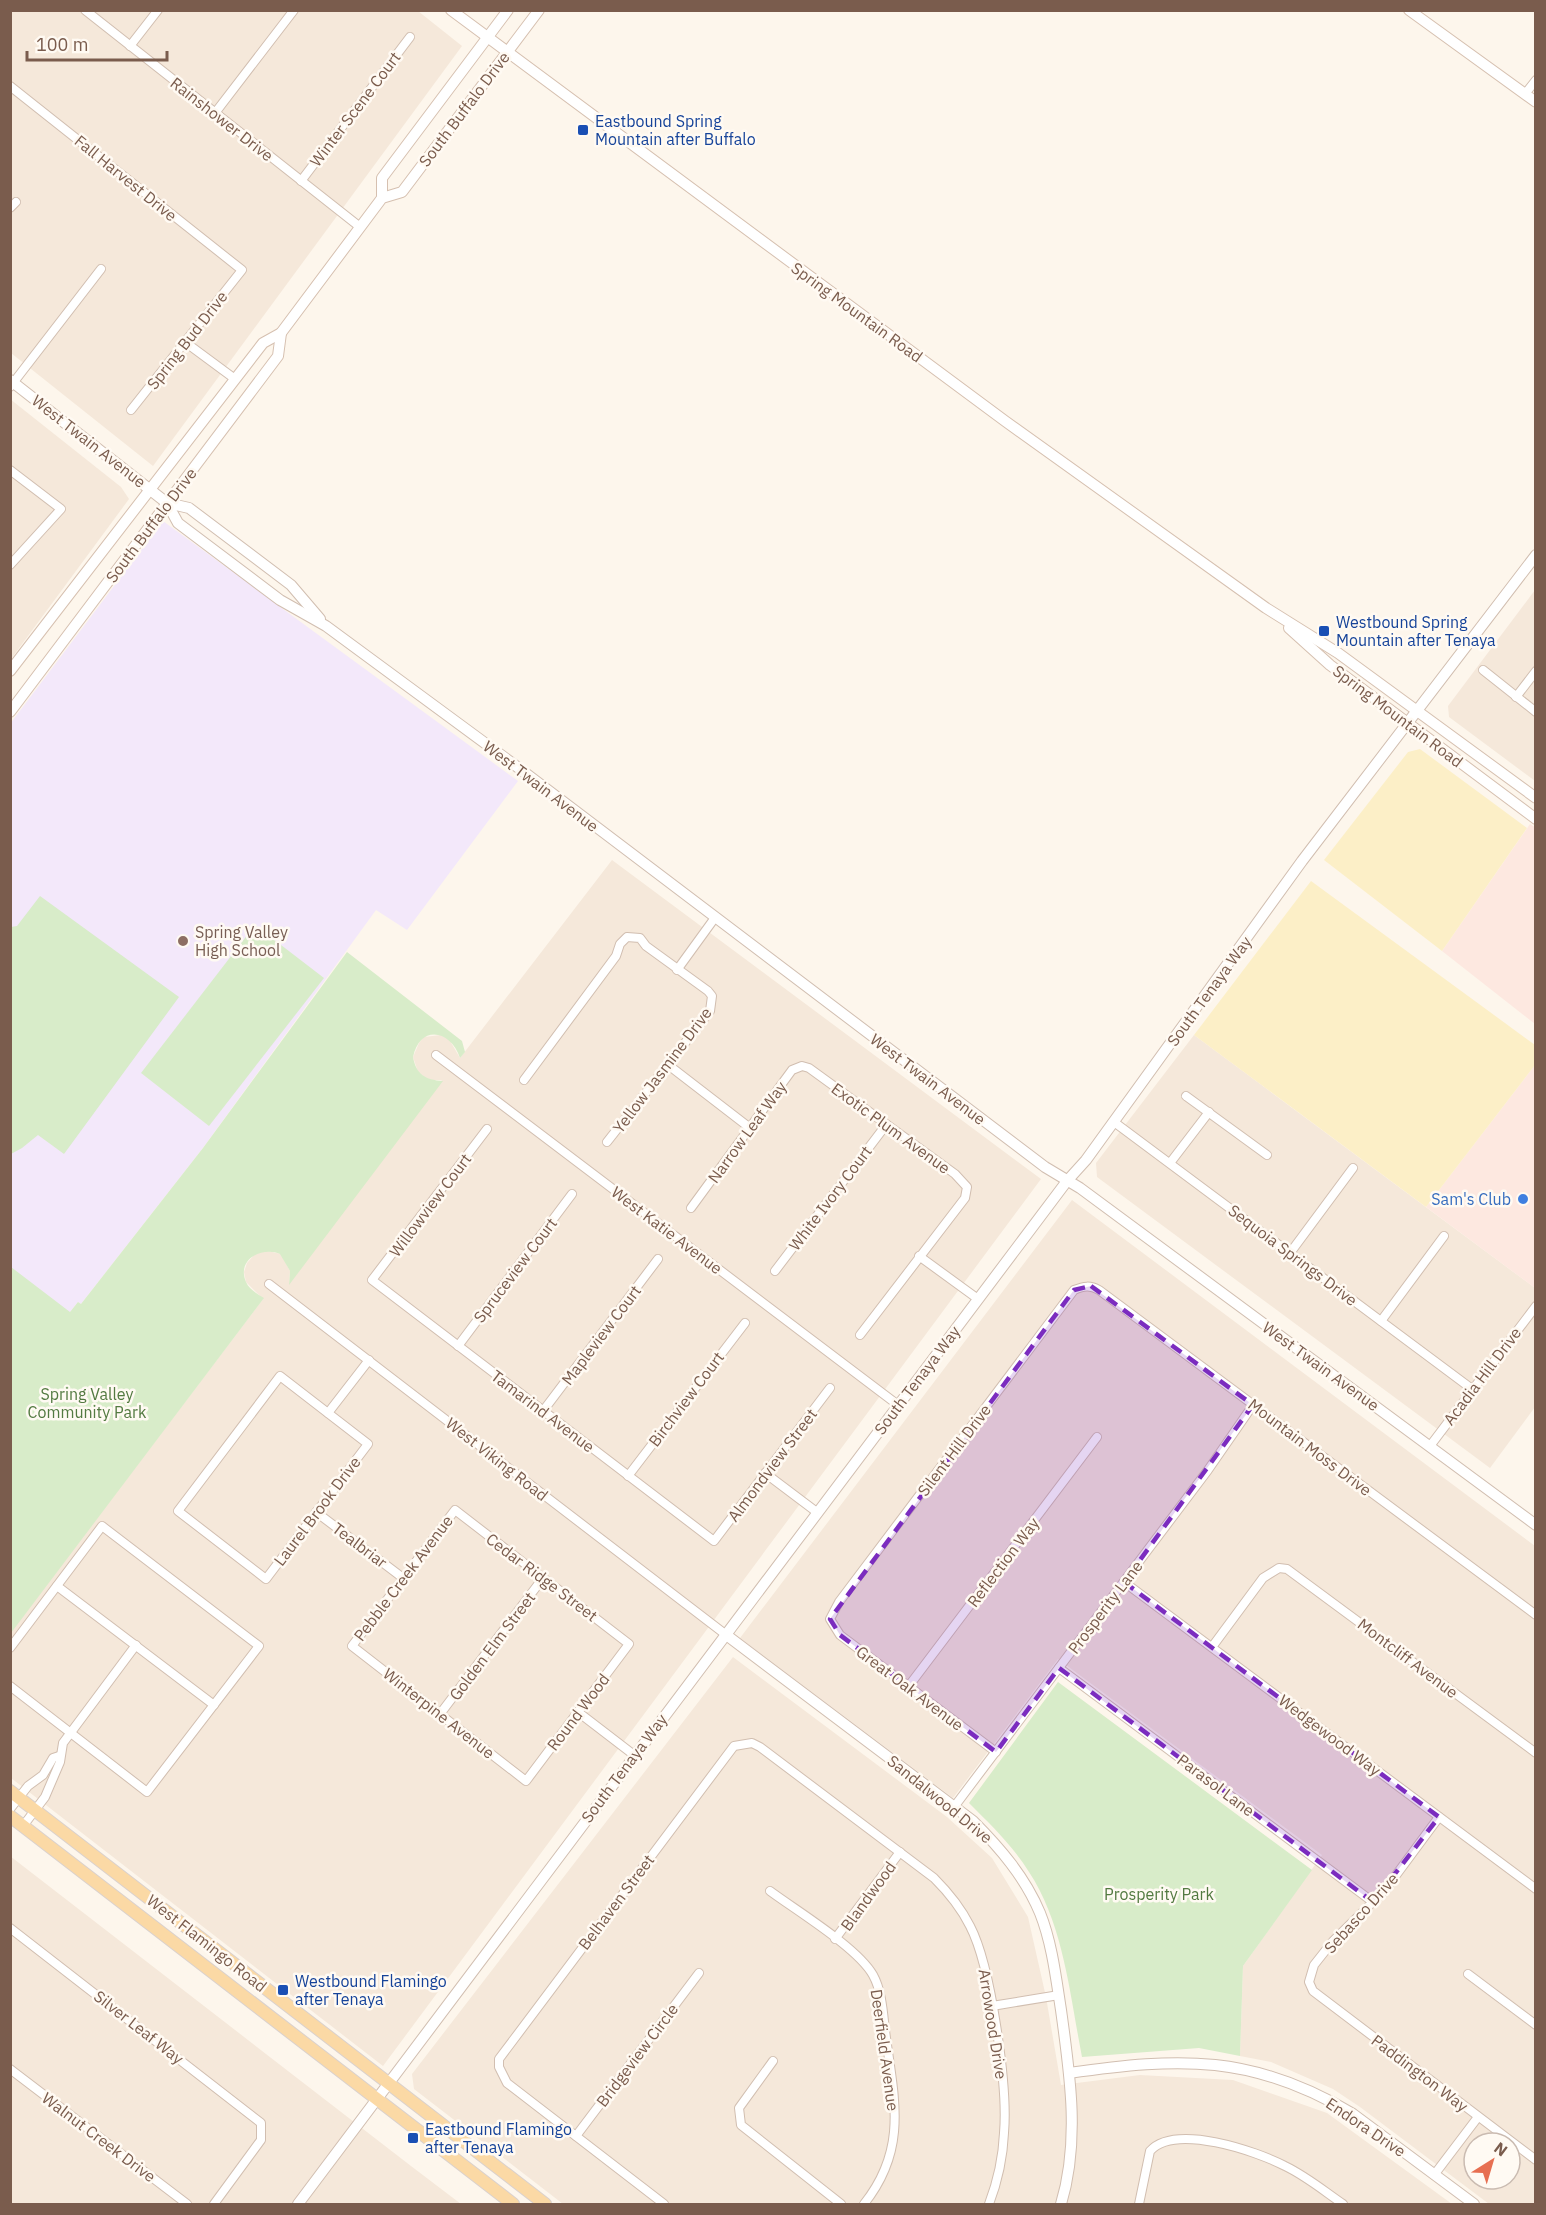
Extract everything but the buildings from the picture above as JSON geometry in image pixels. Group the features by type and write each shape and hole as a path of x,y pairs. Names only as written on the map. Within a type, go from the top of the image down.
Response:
{"main road":[{"name":"West Flamingo Road","path":"15,1794 545,2205"},
{"name":"West Flamingo Road","path":"10,1816 513,2205"}],"street":[{"name":"Rainshower Drive","path":"85,10 360,227"},
{"path":"130,46 158,10"},
{"path":"215,113 294,10"},
{"name":"Spring Mountain Road","path":"452,10 996,414 1266,608 1338,653 1536,798"},
{"name":"South Buffalo Drive","path":"382,198 382,178 508,10"},
{"name":"South Buffalo Drive","path":"10,671 262,343 281,333 382,198 402,192 539,10"},
{"path":"1409,10 1536,102"},
{"name":"Winter Scene Court","path":"301,181 410,37"},
{"path":"1525,94 1536,80"},
{"name":"Fall Harvest Drive","path":"10,86 242,270"},
{"path":"12,383 101,269"},
{"name":"Spring Bud Drive","path":"131,410 242,270"},
{"name":"South Buffalo Drive","path":"10,712 278,356 281,333"},
{"path":"185,342 235,380"},
{"name":"West Twain Avenue","path":"12,383 150,489 167,503 178,523 280,600 326,626 516,766 714,919 1045,1167 1067,1180 1536,1525"},
{"path":"10,470 61,509 10,565"},
{"name":"West Twain Avenue","path":"167,503 189,508 291,585 326,626"},
{"name":"South Tenaya Way","path":"298,2205 388,2082 1067,1180 1086,1160 1302,861 1536,555"},
{"name":"Spring Mountain Road","path":"1266,608 1330,666 1536,819"},
{"path":"1483,670 1536,712"},
{"path":"1516,697 1536,671"},
{"path":"524,1080 616,956 620,944 627,938 640,938 646,946 677,970 714,919"},
{"name":"Yellow Jasmine Drive","path":"607,1143 710,1011 712,996 677,970"},
{"name":"West Katie Avenue","path":"436,1055 898,1405"},
{"path":"667,1064 750,1128"},
{"name":"Narrow Leaf Way","path":"691,1208 792,1070 802,1066 809,1068"},
{"name":"Exotic Plum Avenue","path":"809,1068 965,1182 968,1192 919,1256"},
{"path":"1186,1096 1267,1155"},
{"path":"1170,1163 1209,1112"},
{"name":"Sequoia Springs Drive","path":"1114,1122 1472,1389"},
{"name":"White Ivory Court","path":"775,1271 885,1125"},
{"name":"Willowview Court","path":"372,1280 487,1130"},
{"path":"1290,1253 1353,1168"},
{"name":"Spruceview Court","path":"458,1346 572,1194"},
{"path":"1381,1321 1444,1236"},
{"path":"860,1335 919,1256 978,1299"},
{"name":"Mapleview Court","path":"543,1411 658,1259"},
{"name":"Tamarind Avenue","path":"372,1280 714,1541"},
{"name":"West Viking Road","path":"269,1284 725,1634"},
{"name":"Mountain Moss Drive","path":"1083,1287 1091,1286 1099,1290 1536,1615"},
{"name":"Silent Hill Drive","path":"830,1619 839,1602 1067,1299 1074,1290 1083,1287"},
{"name":"Acadia Hill Drive","path":"1430,1446 1536,1306"},
{"name":"Birchview Court","path":"628,1476 745,1323"},
{"path":"328,1413 369,1360"},
{"name":"Laurel Brook Drive","path":"280,1376 328,1413 368,1444 266,1579 178,1511 280,1376"},
{"name":"Almondview Street","path":"714,1541 830,1388"},
{"name":"Prosperity Lane","path":"954,1807 1208,1470 1253,1405"},
{"name":"Reflection Way","path":"908,1687 1097,1437"},
{"path":"765,1473 818,1513"},
{"name":"Cedar Ridge Street","path":"454,1510 629,1644"},
{"name":"Pebble Creek Avenue","path":"352,1646 454,1510"},
{"name":"Tealbriar","path":"316,1512 403,1578"},
{"path":"10,1648 102,1526 259,1646 147,1792 10,1686"},
{"name":"Montcliff Avenue","path":"1212,1647 1263,1578 1279,1568 1287,1569 1536,1753"},
{"name":"Golden Elm Street","path":"440,1714 543,1578"},
{"name":"Wedgewood Way","path":"1124,1582 1536,1889"},
{"path":"57,1586 214,1705"},
{"name":"Great Oak Avenue","path":"830,1619 840,1635 996,1752"},
{"name":"Sandalwood Drive","path":"725,1634 954,1807 1002,1850 1022,1880 1040,1913 1052,1952 1070,2073 1072,2127 1070,2159 1061,2205"},
{"name":"Round Wood","path":"526,1781 629,1644"},
{"path":"10,1809 15,1794 59,1756 70,1732 136,1645"},
{"name":"Winterpine Avenue","path":"352,1646 526,1781"},
{"name":"Parasol Lane","path":"1059,1668 1372,1902"},
{"path":"578,1712 634,1755"},
{"name":"Arrowood Drive","path":"742,1743 760,1747 900,1852 947,1891 971,1928 986,1968 1004,2091 1005,2133 989,2205"},
{"name":"Belhaven Street","path":"576,2136 507,2083 498,2067 503,2051 734,1746 742,1743"},
{"path":"23,1826 45,1797 60,1762 59,1756"},
{"name":"Sebasco Drive","path":"1310,1982 1314,1965 1333,1941 1385,1890 1439,1817"},
{"name":"Blandwood","path":"835,1940 900,1852"},
{"name":"Deerfield Avenue","path":"770,1891 856,1955 873,1974 880,1999 895,2102 894,2143 878,2186 864,2205"},
{"name":"Silver Leaf Way","path":"10,1928 255,2116 263,2131 261,2140 214,2205"},
{"name":"Bridgeview Circle","path":"576,2136 699,1973"},
{"path":"1468,1974 1536,2025"},
{"name":"Paddington Way","path":"1310,1982 1313,1992 1536,2160"},
{"path":"992,2006 1059,1995"},
{"path":"773,2061 739,2108 738,2117 747,2132 840,2205"},
{"name":"Endora Drive","path":"1070,2073 1140,2063 1188,2061 1268,2075 1333,2102 1474,2205"},
{"name":"Walnut Creek Drive","path":"10,2069 187,2205"},
{"path":"1434,2175 1478,2117"},
{"path":"576,2136 664,2205"},
{"path":"1139,2205 1146,2159 1155,2144 1170,2139 1198,2140 1241,2148 1286,2166 1343,2205"}],"highlighted area":[{"path":"1091,1286 1253,1405 1124,1582 1439,1817 1373,1902 1059,1668 996,1752 840,1635 830,1619 1074,1290"}],"shaded area":[{"path":"10,11 418,11 462,46 153,466 11,353"},
{"path":"10,399 121,487 129,499 11,659"},
{"name":"Spring Valley High School","path":"163,521 518,781 407,930 376,910 203,1148 81,1304 78,1302 70,1312 10,1356 10,724"},
{"path":"1535,590 1535,781 1449,717 1448,706"},
{"path":"1530,824 1536,828 1535,1024 1442,951"},
{"path":"612,860 1041,1179 383,2066 11,1778 10,1633 263,1299 246,1282 244,1272 247,1263 255,1254 263,1250 281,1254 290,1271 289,1284 442,1080 428,1080 418,1072 413,1057 419,1043 424,1037 441,1035 449,1039 460,1058"},
{"path":"1194,1035 1535,1288 1535,1407 1490,1468 1097,1177 1096,1163"},
{"path":"1535,1065 1535,1288 1426,1207"},
{"path":"1072,1200 1535,1546 1535,2204 1489,2204 1472,2191 1522,2191 1522,2131 1462,2131 1462,2184 1333,2089 1271,2062 1240,2056 1243,1966 1322,1855 1058,1659 953,1798 740,1638"},
{"path":"733,1657 947,1817 992,1858 1028,1917 1046,1997 1061,2085 1140,2075 1233,2080 1327,2113 1452,2204 563,2204 414,2089 412,2074"},
{"path":"10,1856 411,2166 461,2204 11,2204"}],"green space":[{"path":"40,896 179,997 64,1154 38,1135 11,1154 11,927 17,926"},
{"path":"255,925 324,978 209,1126 141,1073"},
{"name":"Spring Valley Community Park","path":"347,952 462,1041 465,1052 460,1058 450,1041 443,1037 429,1035 422,1039 413,1057 416,1068 426,1077 443,1081 289,1285 290,1271 280,1254 259,1253 248,1261 244,1274 246,1282 251,1289 264,1298 11,1633 11,1267 70,1312 78,1302 81,1304 203,1148"},
{"name":"Prosperity Park","path":"1058,1682 1312,1870 1243,1966 1240,2056 1199,2048 1082,2057 1064,1961 1041,1893 1016,1853 969,1803"}],"sand":[{"path":"1420,749 1527,828 1442,951 1324,860 1408,752"},
{"path":"1311,881 1535,1045 1535,1065 1426,1207 1194,1035"}],"place":[{"name":"Eastbound Spring Mountain after Buffalo","path":"583,130"},
{"name":"Westbound Spring Mountain after Tenaya","path":"1324,631"},
{"name":"Spring Valley High School","path":"183,941"},
{"name":"Sam's Club","path":"1523,1199"},
{"name":"Westbound Flamingo after Tenaya","path":"283,1990"},
{"name":"Eastbound Flamingo after Tenaya","path":"413,2138"}]}
